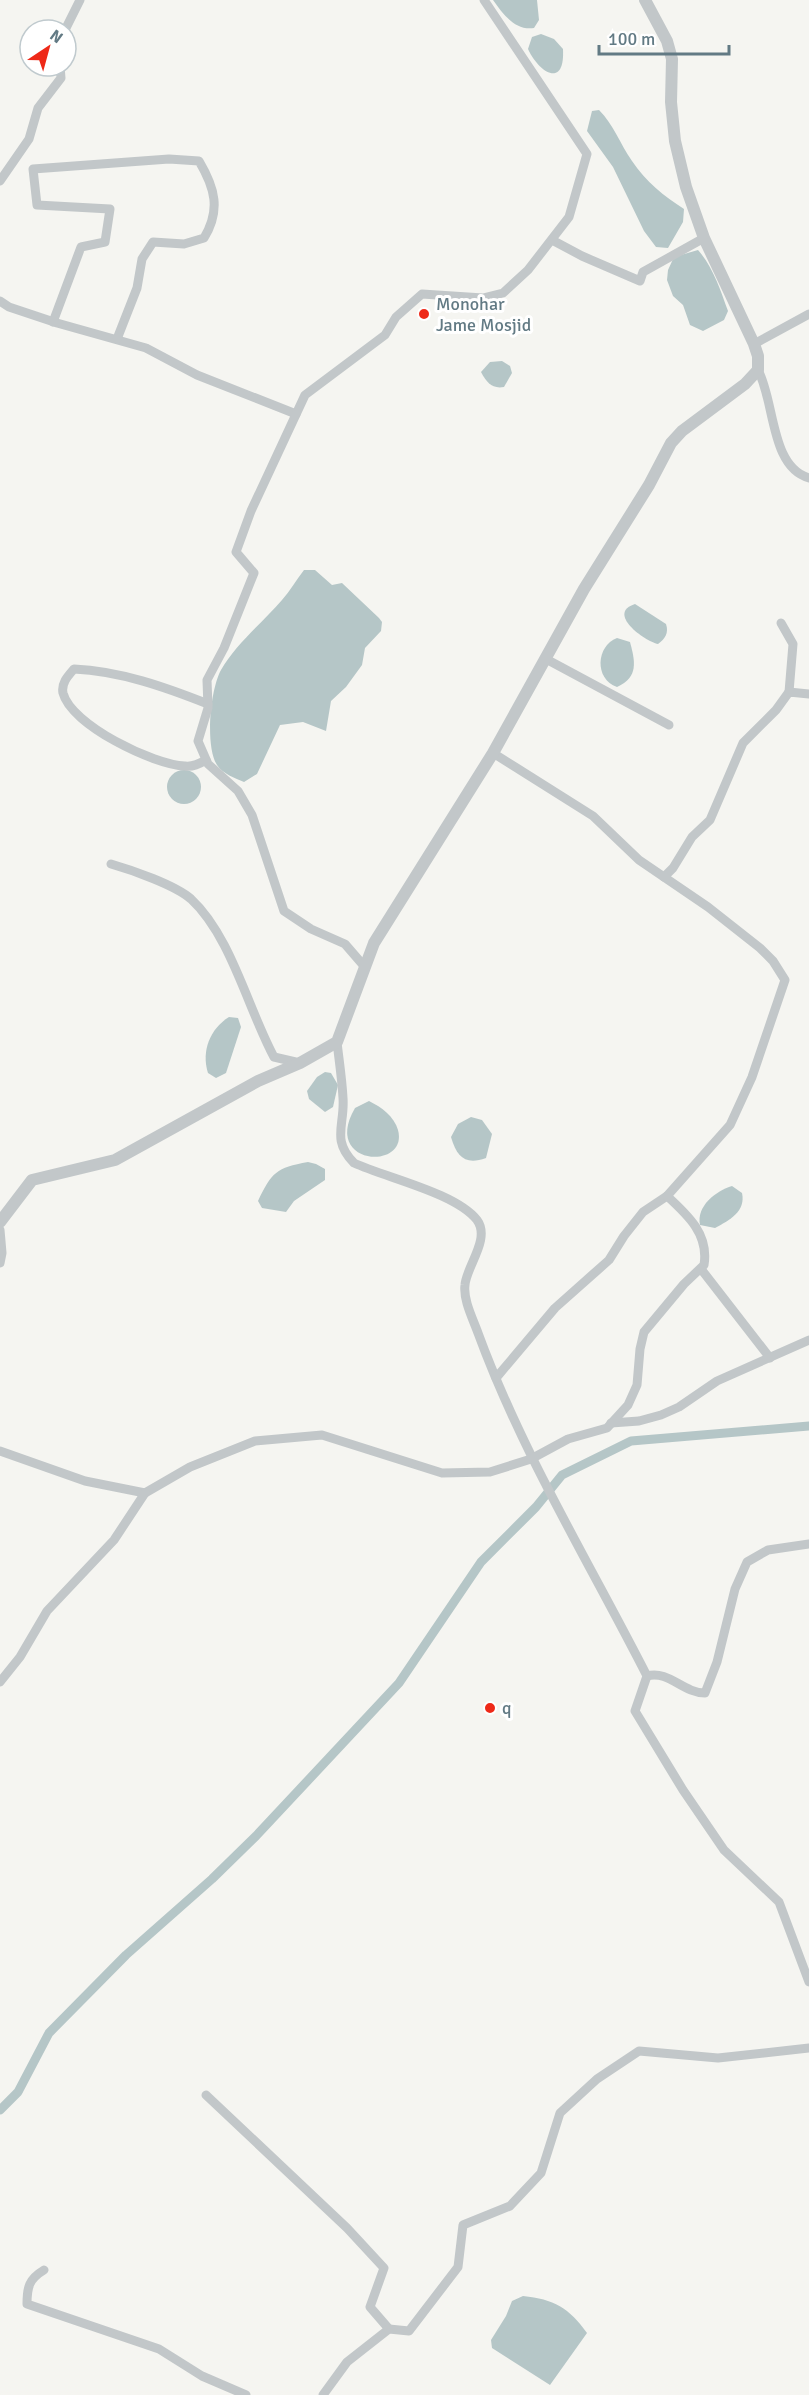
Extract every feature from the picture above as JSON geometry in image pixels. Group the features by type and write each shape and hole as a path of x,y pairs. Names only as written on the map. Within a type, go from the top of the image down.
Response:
{"street":[{"path":"71,18 80,0"},
{"path":"364,966 345,944 311,929 284,911 252,815 238,791 206,760 198,741 208,704 207,680 224,648 254,573 236,552 251,511 305,395 386,335 396,317 422,294 483,298 503,293 528,270 569,217 587,154 484,0"},
{"path":"645,0 667,41 672,59 671,102 675,141 686,187 704,238 754,344 758,356 758,370 767,386 780,447 788,465 797,475 809,478"},
{"path":"0,181 29,139 38,108 61,78"},
{"path":"53,322 81,247 105,242 110,209 37,205 33,169 169,159 199,161 213,183 214,205 211,226 204,238 184,244 153,242 142,259 137,288 117,339"},
{"path":"552,240 582,256 640,280 643,272 704,238"},
{"path":"0,301 9,307 53,322 146,348 207,379 296,414"},
{"path":"754,344 809,314"},
{"path":"758,370 745,384 682,431 671,443 649,486 584,589 493,753 374,943 337,1042 344,1101 340,1140 345,1154 361,1167 442,1196 471,1214 479,1223 480,1237 467,1276 465,1293 496,1378 531,1459 647,1676 635,1711 683,1790 724,1850 779,1902 809,1982"},
{"path":"664,876 673,868 692,837 710,820 743,743 776,710 789,692 793,644 781,623"},
{"path":"546,659 669,725"},
{"path":"206,760 187,767 154,759 94,729 70,709 63,691 65,680 74,669 97,670 176,692 208,704"},
{"path":"789,692 809,694"},
{"path":"493,753 592,816 639,860 760,948 773,961 785,980 752,1077 730,1125 667,1196 643,1212 609,1260 555,1308 496,1378"},
{"path":"111,864 176,890 196,905 218,932 274,1057 300,1063"},
{"path":"0,1222 32,1180 115,1160 258,1081 300,1063 337,1042"},
{"path":"0,1682 20,1657 47,1611 114,1540 145,1493 190,1467 255,1441 322,1435 442,1473 490,1472 531,1459 568,1439 607,1428 628,1405 637,1385 644,1332 684,1284 704,1265 707,1248 700,1233 667,1196"},
{"path":"0,1230 0,1263"},
{"path":"701,1269 770,1358"},
{"path":"611,1423 639,1421 661,1415 679,1407 717,1381 809,1341"},
{"path":"0,1451 85,1481 145,1493"},
{"path":"647,1676 664,1675 696,1693 705,1693 717,1662 735,1589 747,1562 768,1550 809,1544"},
{"path":"206,2095 348,2228 384,2268 370,2307 389,2329 409,2331 458,2266 463,2225 510,2206 541,2173 560,2113 597,2079 639,2051 718,2058 809,2048"},
{"path":"44,2270 33,2277 27,2289 27,2304 159,2349 202,2376 246,2395"},
{"path":"323,2395 347,2362 389,2329"}],"shaded area":[{"path":"493,0 537,0 539,20 534,28 521,27 505,16"},
{"path":"541,34 554,39 563,49 563,61 556,73 550,73 538,65 528,49 532,37"},
{"path":"599,110 643,176 662,194 684,209 683,222 668,248 656,247 644,231 613,167 587,131 592,111"},
{"path":"698,250 712,271 728,311 724,320 703,331 690,325 683,305 673,296 667,280 668,270 674,257"},
{"path":"502,361 510,366 512,373 504,387 496,387 488,382 481,372 490,362"},
{"path":"304,570 315,570 332,585 342,583 379,618 382,622 381,631 365,648 362,665 346,687 331,701 326,731 303,722 280,725 257,774 244,782 222,771 213,756 210,718 217,679 234,651 282,600"},
{"path":"635,604 666,624 666,636 658,644 644,638 626,620 624,614 627,608"},
{"path":"617,638 630,642 634,668 629,678 617,687 604,677 600,662 605,648"},
{"path":"184,770 196,775 201,787 196,799 184,804 172,799 167,787 172,775"},
{"path":"229,1017 238,1018 241,1027 226,1073 216,1078 208,1073 207,1049 212,1034"},
{"path":"325,1072 331,1073 338,1085 333,1107 325,1112 309,1099 307,1091 317,1077"},
{"path":"369,1101 386,1112 398,1130 398,1143 391,1152 380,1156 368,1156 357,1151 349,1142 348,1127 355,1108"},
{"path":"471,1117 482,1120 492,1134 486,1158 473,1161 459,1155 451,1137 458,1124"},
{"path":"308,1162 325,1169 325,1180 294,1201 286,1212 262,1208 258,1201 276,1173 282,1169"},
{"path":"732,1186 742,1193 743,1199 736,1214 715,1228 700,1225 701,1212 708,1200"},
{"path":"523,2296 560,2306 574,2317 587,2333 550,2385 492,2348 491,2340 506,2316 512,2301"}],"waterway":[{"path":"0,2110 18,2092 49,2033 126,1955 212,1879 256,1836 399,1683 481,1562 536,1507 562,1475 631,1441 809,1426"}],"place":[{"name":"Monohar Jame Mosjid","path":"424,314"},
{"name":"q","path":"490,1708"}]}
